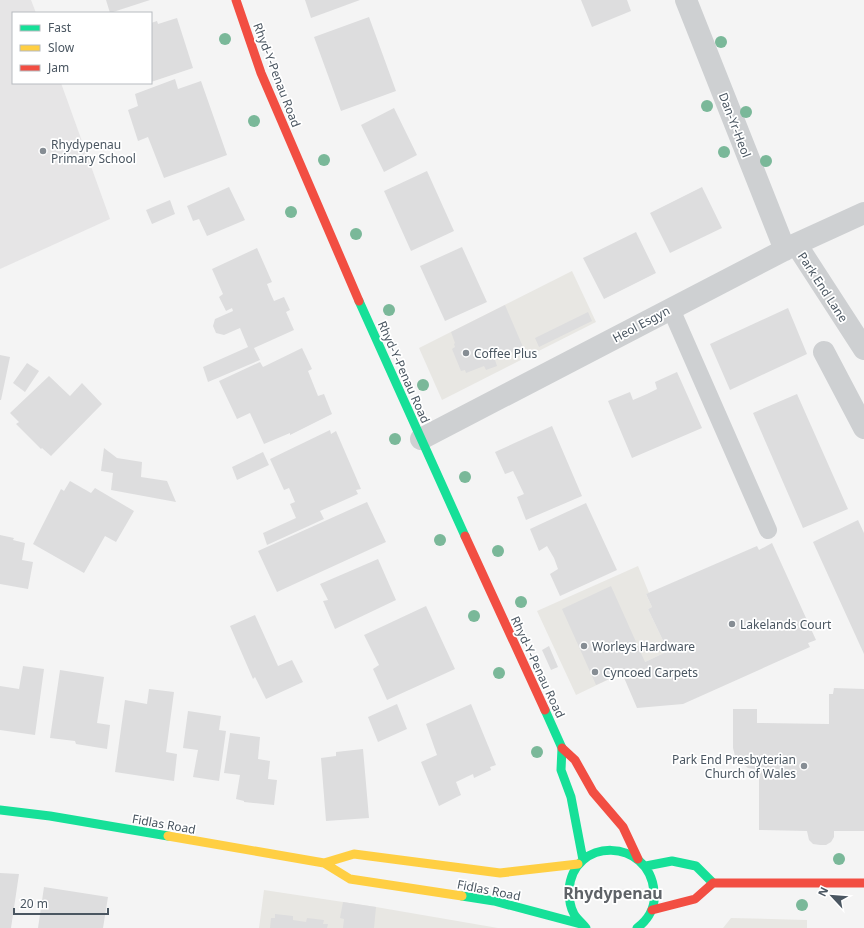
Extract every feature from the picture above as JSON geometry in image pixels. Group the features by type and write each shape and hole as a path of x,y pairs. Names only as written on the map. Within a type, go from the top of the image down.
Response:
{"street":[{"name":"Rhyd-Y-Penau Road","path":"236,0 261,73 288,138 421,440 562,748 576,760 593,792 623,827 638,858"},
{"name":"Dan-Yr-Heol","path":"686,0 790,247"},
{"name":"Heol Esgyn","path":"421,440 790,247 864,213"},
{"name":"Park End Lane","path":"790,247 864,349"},
{"path":"824,352 864,428"},
{"name":"Rhyd-Y-Penau Road","path":"562,748 561,770 570,797 581,862"},
{"name":"Fidlas Road","path":"0,810 50,816 324,863 350,879 494,901 584,926"},
{"path":"584,926 574,915 568,895 572,876 581,862 600,851 612,850 624,851 638,858 646,866 653,880 655,892 652,910 639,927"},
{"name":"Fidlas Road","path":"324,863 354,854 500,873 581,862"},
{"path":"646,866 672,861 696,866 713,883"},
{"path":"652,910 695,899 713,883 864,883"}],"lane":[{"path":"671,309 768,530"}],"shaded area":[{"name":"Rhydypenau Primary School","path":"0,0 31,0 36,12 12,12 12,84 61,84 110,219 0,269"},
{"path":"572,271 596,322 442,400 419,348"},
{"path":"638,566 649,593 646,594 652,607 648,609 668,651 576,695 537,611"},
{"path":"264,890 376,907 498,928 259,928"},
{"path":"731,918 807,920 807,928 723,928"}],"building":[{"path":"106,0 150,0 113,12 110,12"},
{"path":"305,0 360,0 311,18"},
{"path":"581,0 627,0 631,11 592,27"},
{"path":"369,17 396,91 341,111 314,37"},
{"path":"177,18 193,68 152,82 152,23 157,21 158,24"},
{"path":"175,79 178,89 201,81 227,155 164,178 148,137 138,141 128,110 138,106 135,94"},
{"path":"394,108 417,155 384,172 361,125"},
{"path":"427,171 454,231 411,251 384,191"},
{"path":"229,187 245,220 207,236 199,219 193,221 187,206"},
{"path":"702,187 722,228 670,253 650,213"},
{"path":"170,200 175,214 152,224 146,210"},
{"path":"636,232 656,273 604,299 583,258"},
{"path":"462,247 487,302 445,321 420,266"},
{"path":"257,248 272,282 267,284 274,301 284,297 290,310 286,312 294,330 254,348 260,360 208,382 203,367 248,347 240,328 224,335 216,333 213,326 215,319 233,311 232,308 226,311 219,297 223,294 212,269"},
{"path":"505,305 523,347 495,360 497,366 486,370 484,366 466,373 465,370 461,371 452,349 455,347 455,343 451,332"},
{"path":"788,308 807,354 730,390 710,344"},
{"path":"588,312 592,321 539,347 535,338"},
{"path":"302,348 312,369 308,371 318,396 324,394 332,414 290,435 290,433 264,444 250,413 237,419 219,381 260,362 263,367"},
{"path":"0,355 10,357 1,400 0,400"},
{"path":"27,363 39,371 25,392 13,383"},
{"path":"677,372 702,428 632,458 608,401 630,392 633,400 657,389 655,382"},
{"path":"49,376 70,396 82,383 102,404 51,456 42,448 41,449 16,424 19,422 10,413"},
{"path":"797,394 848,509 803,528 753,413"},
{"path":"552,426 582,496 526,520 517,497 524,494 513,471 505,474 495,452"},
{"path":"330,430 331,434 336,431 361,489 356,490 358,494 320,511 324,519 267,545 263,533 296,518 290,504 295,502 289,488 284,490 270,459"},
{"path":"104,448 117,458 142,462 141,477 167,481 176,502 111,490 113,473 101,471"},
{"path":"263,452 269,465 237,480 232,467"},
{"path":"70,481 91,493 95,488 134,511 116,542 105,536 84,573 33,544 61,489 64,491"},
{"path":"367,502 386,542 277,592 258,551"},
{"path":"586,503 617,570 560,596 550,574 558,569 554,558 547,546 539,551 530,529"},
{"path":"858,520 864,533 864,654 813,542"},
{"path":"0,535 14,538 13,540 25,543 22,560 33,562 28,589 0,584"},
{"name":"Lakelands Court","path":"772,543 816,640 808,643 810,647 683,704 637,708 622,673 596,685 562,609 611,586 645,662 668,651 648,609 652,607 646,594 757,546 759,550"},
{"path":"378,559 396,600 335,629 323,601 328,600 320,584"},
{"path":"426,606 455,669 387,700 373,669 379,665 364,635"},
{"path":"255,615 278,666 292,660 303,682 266,699 255,677 253,679 230,626"},
{"path":"549,646 558,667 551,670 542,650"},
{"path":"23,666 44,669 35,735 0,730 0,686 19,689"},
{"path":"60,670 104,677 97,723 110,725 107,749 76,744 75,741 50,738"},
{"name":"Park End Presbyterian Church of Wales","path":"834,688 864,689 864,831 834,831 834,837 831,842 826,845 820,845 813,844 809,840 807,831 759,830 759,770 748,768 735,756 733,748 733,709 757,709 757,723 829,724 829,694 833,694"},
{"path":"149,689 174,692 166,752 177,754 174,781 115,772 125,700 147,704"},
{"path":"397,704 407,729 378,742 368,717"},
{"path":"471,704 496,765 490,767 491,770 474,778 473,774 456,782 461,795 439,806 421,762 437,755 426,724"},
{"path":"188,711 221,716 219,730 226,731 219,781 193,777 198,750 183,748"},
{"path":"230,733 260,737 258,759 270,761 268,779 277,780 274,805 244,802 236,799 240,775 224,773"},
{"path":"363,749 369,818 326,821 321,758 336,756 336,752"},
{"path":"0,873 19,874 11,928 0,928"},
{"path":"44,887 108,897 103,928 38,928"},
{"path":"343,902 376,907 374,928 343,928 344,919 340,918"},
{"path":"275,914 293,916 293,920 306,922 307,918 324,920 323,924 328,924 327,928 270,928 271,918 275,918"}],"traffic: fast":[{"path":"359,301 465,536"},
{"path":"545,710 562,748 561,770 571,797 583,860"},
{"path":"0,810 50,816 168,836"},
{"path":"586,928 575,916 571,905 569,890 574,872 583,860 596,853 611,850 626,853 639,861 649,874 654,891 653,907 645,921 637,928"},
{"path":"646,866 672,861 696,866 713,883"},
{"path":"462,896 494,901 581,924"}],"traffic: slow":[{"path":"168,836 324,863 350,879 462,896"},
{"path":"324,863 354,854 500,873 578,864"}],"traffic: jam":[{"path":"236,0 261,73 359,301"},
{"path":"465,536 545,710"},
{"path":"562,748 575,760 593,792 623,827 638,859"},
{"path":"652,910 695,899 713,883 864,883"}],"place":[{"name":"Rhydypenau Primary School","path":"43,151"},
{"name":"Coffee Plus","path":"466,353"},
{"name":"Lakelands Court","path":"732,624"},
{"name":"Worleys Hardware","path":"584,646"},
{"name":"Cyncoed Carpets","path":"595,672"},
{"name":"Park End Presbyterian Church of Wales","path":"804,766"}],"district":[{"name":"Rhydypenau","path":"613,893"}]}
